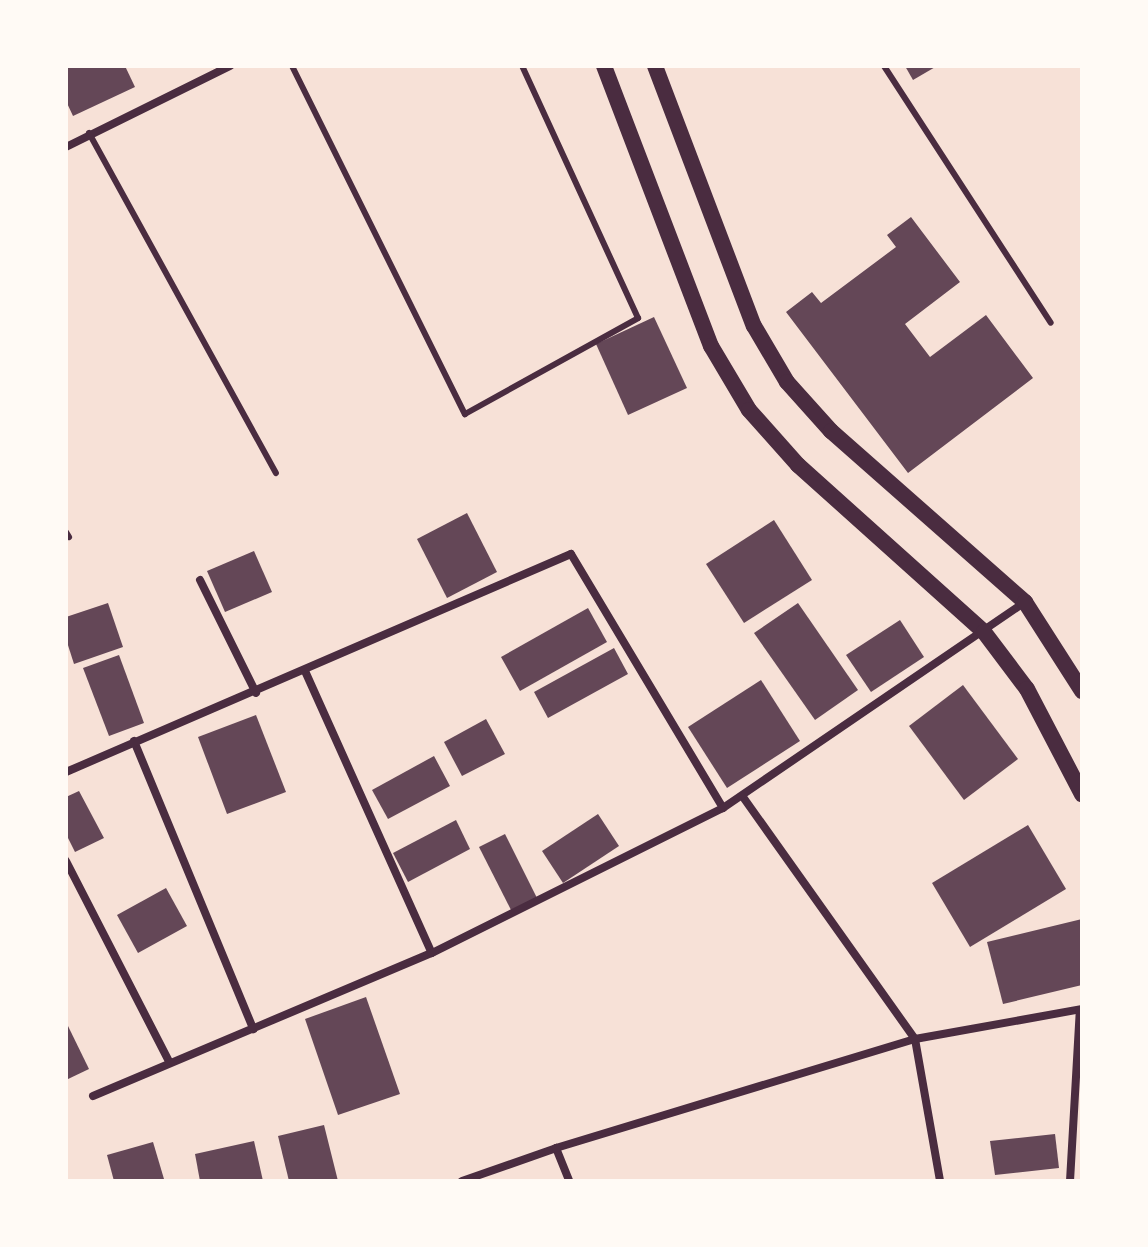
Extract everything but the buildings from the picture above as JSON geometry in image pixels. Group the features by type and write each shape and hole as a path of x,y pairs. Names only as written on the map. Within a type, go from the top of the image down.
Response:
{"main road":[{"path":"604,66 711,346 749,410 798,465 984,632 1027,689 1082,794"},
{"path":"655,66 754,326 787,382 831,431 1025,602 1082,691"}],"street":[{"path":"66,147 230,66"},
{"path":"66,772 134,741 256,693 571,554 723,808"},
{"path":"200,580 256,693"},
{"path":"93,1096 432,953 723,808 1025,602"},
{"path":"305,671 432,953"},
{"path":"134,741 253,1029"},
{"path":"743,797 915,1039 940,1181"},
{"path":"66,861 170,1063"},
{"path":"462,1181 556,1148 915,1039 1081,1010 1070,1181"},
{"path":"556,1148 569,1181"}],"lane":[{"path":"292,66 465,414 638,318 522,66"},
{"path":"884,66 1051,323"},
{"path":"89,133 276,473"}]}
